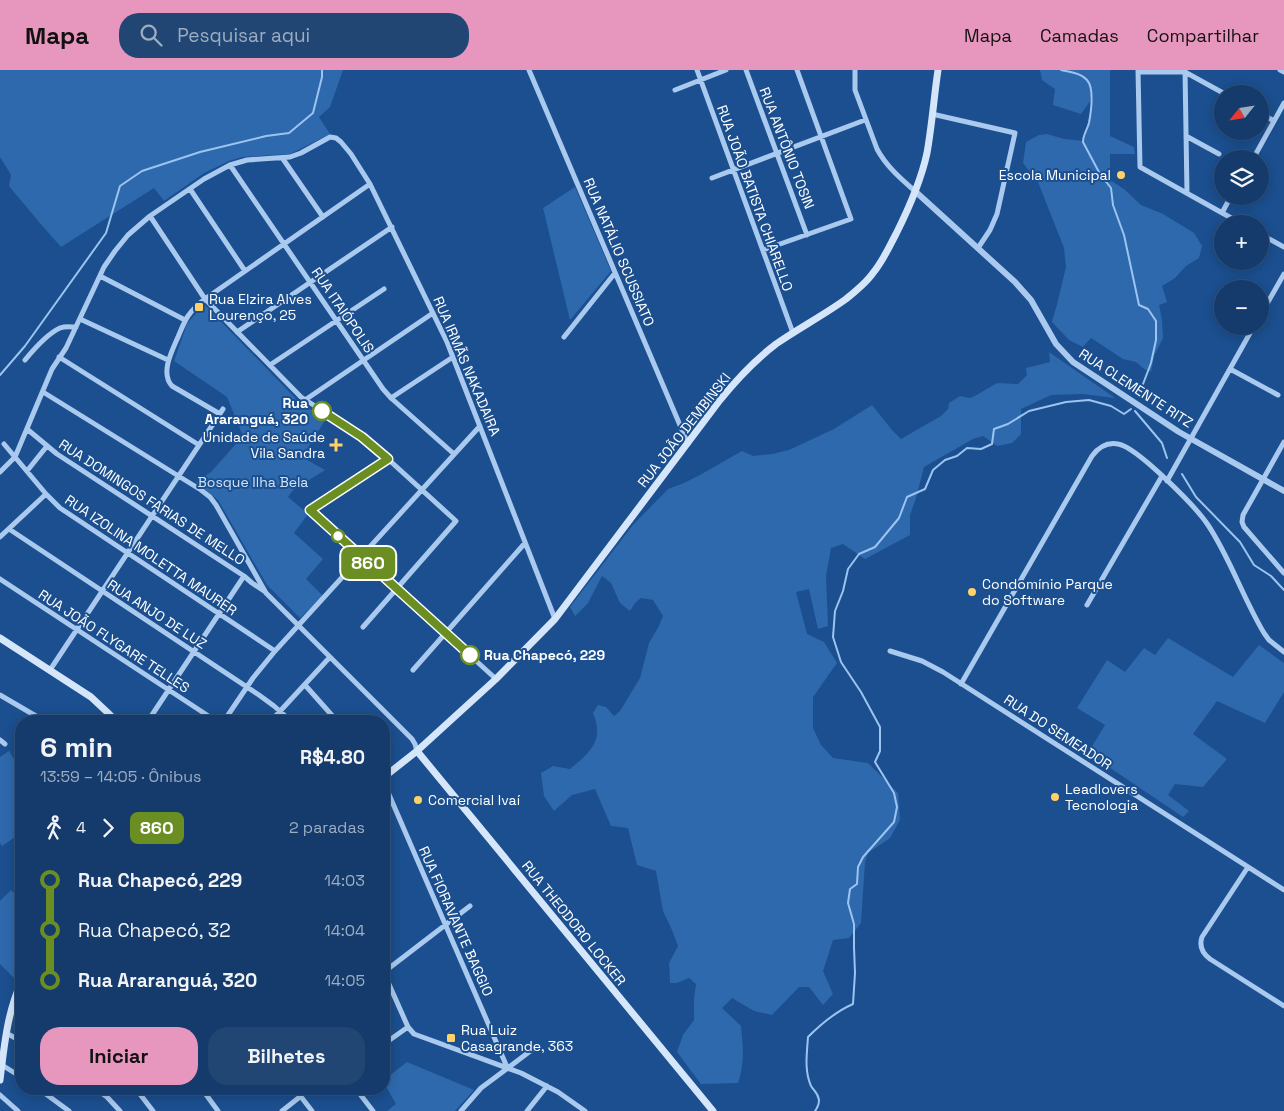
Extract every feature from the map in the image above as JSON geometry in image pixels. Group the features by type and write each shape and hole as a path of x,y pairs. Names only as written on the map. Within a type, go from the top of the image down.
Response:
{"main road":[{"name":"RUA JOÃO DEMBINSKI","path":"390,773 496,679 555,618 732,385 765,353 846,299 873,273 887,252 916,192 927,152 938,70"},
{"path":"0,638 91,697 110,715"},
{"name":"RUA THEODORO LOCKER","path":"417,751 712,1111"},
{"path":"0,1080 6,1033 15,999"}],"street":[{"name":"RUA NATÁLIO SCUSSIATO","path":"529,70 688,444"},
{"name":"RUA JOÃO BATISTA CHIARELLO","path":"697,70 793,333"},
{"path":"676,90 726,70"},
{"name":"RUA ANTÔNIO TOSIN","path":"746,70 807,235"},
{"path":"762,250 851,219 797,70"},
{"path":"855,70 855,90 877,149 891,169 916,192"},
{"path":"1280,70 1284,72"},
{"path":"1214,88 1186,71 1138,71 1140,167 1226,215"},
{"path":"1186,71 1187,193"},
{"path":"1258,150 1284,103"},
{"path":"932,114 1015,133 997,214 990,230 978,248"},
{"path":"1269,118 1274,121"},
{"path":"712,178 865,120"},
{"path":"1186,136 1214,151"},
{"name":"RUA IRMÃS NAKADAIRA","path":"283,159 296,156 333,137 341,142 370,184 453,357 555,618"},
{"path":"0,472 16,456 52,369 66,348 109,259 134,229 150,216 230,164 247,160 283,159 323,217"},
{"name":"RUA ITAIÓPOLIS","path":"230,164 383,388 391,398 454,454"},
{"path":"50,670 221,411 170,384 168,360 185,320 195,307 205,299 370,184"},
{"path":"190,189 246,270"},
{"name":"RUA CLEMENTE RITZ","path":"916,192 1024,291 1051,338 1067,357 1191,439 1284,491"},
{"path":"1222,213 1227,205"},
{"path":"150,216 205,299 305,400 362,437 456,521 363,627"},
{"path":"238,332 392,227"},
{"path":"1269,239 1284,247"},
{"path":"564,337 615,272"},
{"path":"1269,300 1284,274"},
{"path":"100,276 185,320"},
{"path":"270,365 384,289"},
{"path":"305,400 433,313"},
{"path":"80,319 168,360"},
{"path":"25,360 36,347 56,331 66,327 76,327"},
{"path":"1167,481 1249,335"},
{"path":"60,357 199,445"},
{"path":"391,398 453,357"},
{"path":"1230,369 1278,395"},
{"path":"43,392 206,493 213,501 266,593 387,715"},
{"path":"228,715 247,687 275,652 480,426"},
{"name":"RUA DOMINGOS FARIAS DE MELLO","path":"27,429 57,454 244,576 266,593"},
{"path":"1284,442 1243,515 1242,522 1257,543 1284,573"},
{"path":"962,684 1092,456 1100,448 1112,443 1122,445 1140,456 1192,506 1207,524 1264,633 1269,640 1284,652"},
{"name":"RUA IZOLINA MOLETTA MAURER","path":"4,444 46,494 68,513 275,652"},
{"path":"28,472 47,446"},
{"path":"388,459 310,510 496,679"},
{"path":"1087,606 1162,476"},
{"path":"0,538 46,494"},
{"name":"RUA ANJO DE LUZ","path":"9,529 247,687 285,715"},
{"path":"413,670 526,543"},
{"path":"154,715 244,576"},
{"name":"RUA JOÃO FLYGARE TELLES","path":"0,579 207,715"},
{"name":"RUA DO SEMEADOR","path":"890,652 911,657 927,664 962,684 1284,890"},
{"path":"277,715 330,657"},
{"path":"305,685 332,715"},
{"path":"2,698 34,715"},
{"path":"390,718 412,740 417,751"},
{"name":"RUA FIORAVANTE BAGGIO","path":"390,792 507,1067"},
{"path":"1248,867 1202,937 1201,950 1210,959 1284,1006"},
{"path":"390,967 470,906"},
{"path":"390,986 408,1027 414,1034 507,1067 547,1086 585,1111"},
{"path":"390,1040 408,1027"},
{"path":"6,1033 15,1038"},
{"path":"462,1111 477,1092 536,1046"},
{"path":"2,1065 15,1073"},
{"path":"527,1111 547,1086"},
{"path":"0,1095 18,1111"},
{"path":"47,1095 69,1111"},
{"path":"103,1095 120,1111"},
{"path":"141,1095 153,1111"},
{"path":"206,1095 218,1111"},
{"path":"361,1095 373,1111"},
{"path":"282,1111 301,1096 312,1111"}],"green space":[{"path":"0,70 343,70 330,107 319,117 330,134 290,154 242,157 229,161 204,173 164,201 154,188 61,247 9,186 11,175 0,157"},
{"path":"1040,70 1110,70 1110,136 1134,147 1135,154 1110,154 1110,180 1124,189 1141,205 1163,214 1194,233 1202,246 1199,258 1162,286 1167,302 1159,305 1163,338 1154,356 1151,372 1136,362 1123,359 1091,338 1083,347 1069,340 1052,322 1066,267 1064,248 1038,182 1023,163 1026,142 1039,135 1047,134 1064,139 1084,141 1093,97 1081,114 1053,105 1055,89 1042,80"},
{"path":"575,187 611,271 570,320 543,208"},
{"name":"Bosque Ilha Bela","path":"204,304 299,402 326,419 302,457 325,470 293,490 288,497 308,514 294,533 323,559 306,579 323,596 300,618 267,585 218,500 196,482 211,472 243,436 227,397 174,361 187,324"},
{"path":"1049,352 1115,398 1082,394 1051,395 1021,409 1021,434 1012,443 997,446 983,436 973,439 924,467 910,515 910,535 865,559 843,544 831,548 826,576 828,626 818,629 809,589 796,592 807,634 824,642 837,663 813,697 813,728 821,745 833,758 868,763 898,793 900,820 890,838 868,853 865,862 861,923 849,938 833,940 823,971 833,994 823,1005 809,987 799,987 772,1015 754,1011 732,998 722,1008 741,1026 743,1061 738,1083 701,1084 677,1052 683,1035 694,1020 696,984 689,978 677,983 670,983 669,963 678,946 663,911 656,871 637,865 628,828 611,826 595,789 572,795 554,811 544,796 541,773 553,766 570,769 589,752 597,735 597,725 593,713 598,705 606,707 614,716 620,711 640,678 649,643 663,616 653,600 641,598 630,611 620,603 611,583 602,576 588,603 575,616 570,607 633,525 668,489 700,475 742,451 753,456 789,450 834,429 872,405 901,439 941,416 948,409 949,403 960,396 973,397 997,383 1018,384 1027,375 1026,368 1050,362"},
{"path":"1168,638 1233,677 1259,645 1284,663 1284,692 1265,723 1217,701 1193,734 1227,759 1203,787 1175,784 1168,795 1189,811 1183,817 1088,753 1105,725 1077,708 1107,660 1125,672 1144,648 1155,655"},
{"path":"9,751 15,760 15,837 2,846 0,843 0,757"},
{"path":"11,890 15,894 15,979 0,964 0,901"},
{"path":"407,1062 474,1090 455,1111 387,1111 396,1104 390,1094 390,1075"}],"waterway":[{"path":"0,375 25,346 106,233 120,186 142,171 200,152 266,136 289,133 313,113 322,70"},
{"path":"1061,70 1082,76 1087,80 1091,89 1089,123 1083,142 1100,174 1111,188 1113,205 1124,235 1139,305 1148,309 1156,321 1156,340 1151,363 1140,392"},
{"path":"815,1111 819,1100 807,1074 808,1037 829,1018 853,1004 855,973 854,924 848,903 850,889 857,884 858,867 863,857 894,822 897,807 894,793 875,762 880,751 880,727 861,692 841,662 833,637 835,611 843,591 848,569 859,554 875,547 899,518 907,497 925,489 933,470 945,460 957,456 967,448 981,449 992,444 994,429 1008,424 1029,411 1066,402 1089,400 1111,406 1124,414 1131,409"},
{"path":"1135,411 1162,443 1167,458"},
{"path":"1182,474 1196,497 1240,542 1254,565 1271,576 1284,590"}],"bus line":[{"name":"860","path":"322,411 362,437 388,459 310,510 470,655"}],"place":[{"name":"Escola Municipal","path":"1121,175"},
{"name":"Rua Elzira Alves Lourenço, 25","path":"199,307"},
{"name":"Rua Araranguá, 320","path":"322,411"},
{"name":"Unidade de Saúde Vila Sandra","path":"336,445"},
{"name":"Condomínio Parque do Software","path":"972,592"},
{"name":"Rua Chapecó, 229","path":"470,655"},
{"name":"Leadlovers Tecnologia","path":"1055,797"},
{"name":"Comercial Ivaí","path":"418,800"},
{"name":"Rua Luiz Casagrande, 363","path":"451,1038"}]}
